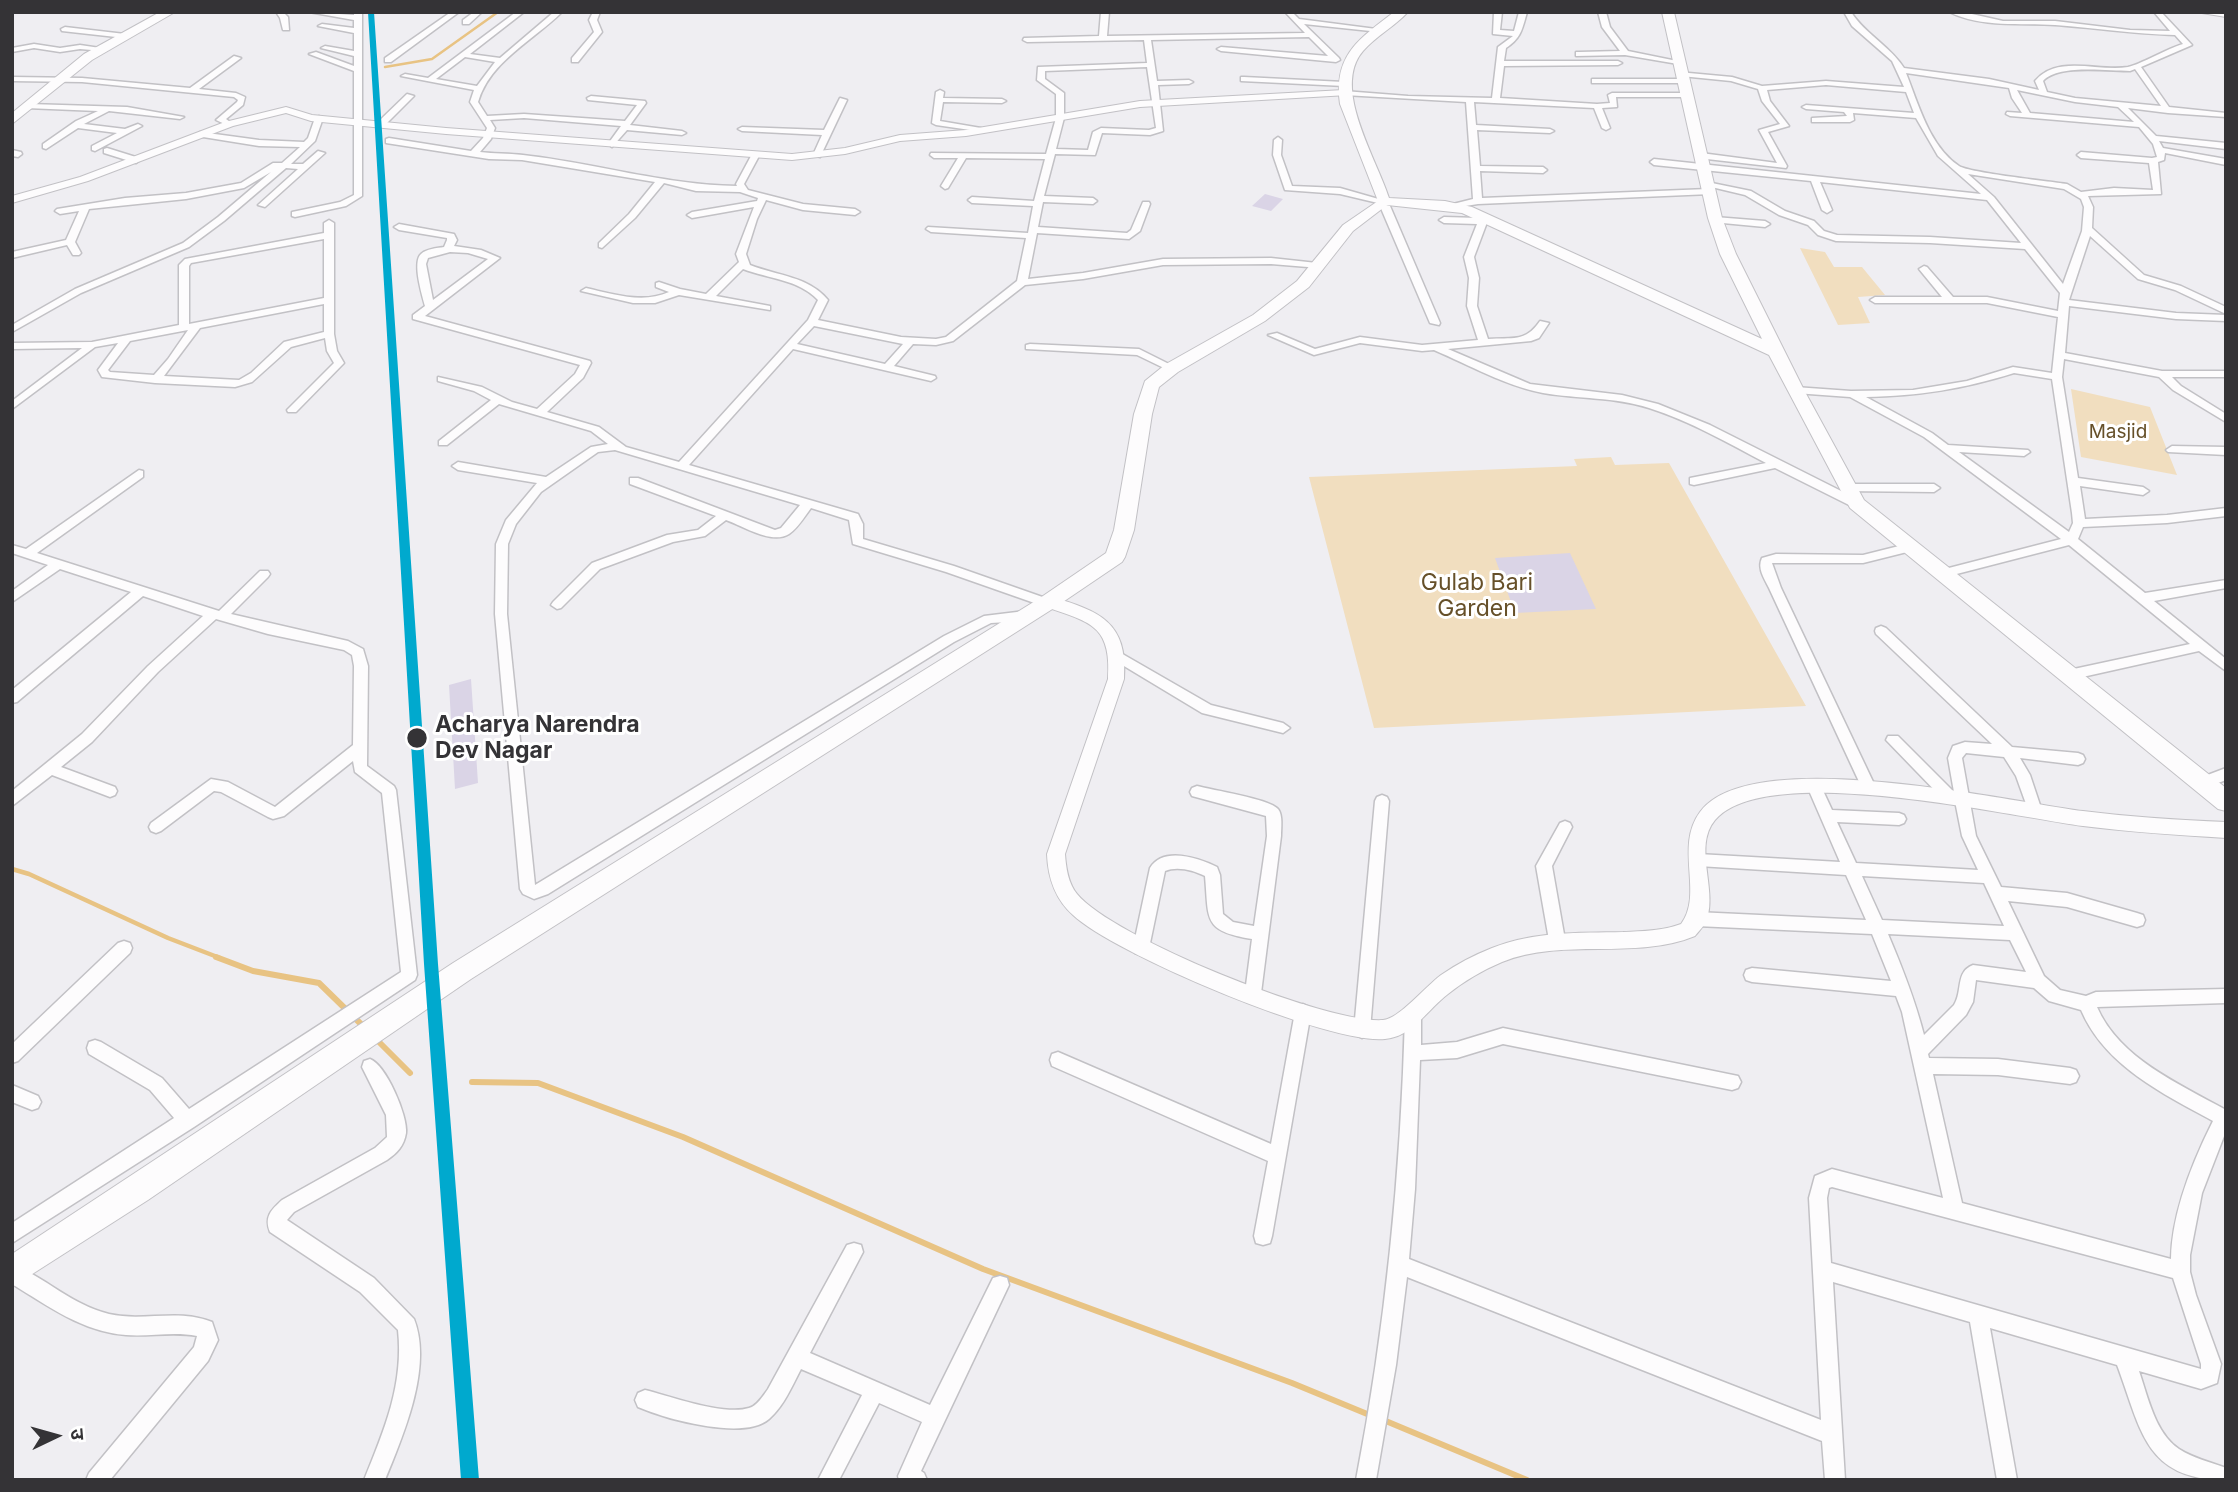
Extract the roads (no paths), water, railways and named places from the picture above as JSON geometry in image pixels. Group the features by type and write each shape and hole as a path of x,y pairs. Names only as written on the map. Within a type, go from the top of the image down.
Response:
{"main road":[{"path":"12,120 60,79 103,48 169,12"},
{"path":"1384,202 1344,89 1340,63 1402,12"},
{"path":"1668,12 1715,220 1728,254 1776,352 1853,496 1911,547 2226,802"},
{"path":"12,1272 128,1197 462,971 1048,603 1115,556 1124,530 1143,414 1151,385 1171,368 1259,318 1303,284 1348,228 1384,202 1456,206 1776,352"}],"street":[{"path":"279,12 284,17 286,28"},
{"path":"295,214 343,204 358,196 358,15 312,12"},
{"path":"388,60 456,12"},
{"path":"466,22 479,12"},
{"path":"430,80 521,12"},
{"path":"491,134 487,118 474,102 477,88 502,61 559,12"},
{"path":"575,60 598,32 593,20 597,12"},
{"path":"1103,37 1105,12"},
{"path":"1288,12 1340,63"},
{"path":"1498,12 1496,32 1518,34"},
{"path":"1496,100 1502,47 1514,41 1523,12"},
{"path":"1602,12 1606,27 1625,53"},
{"path":"1847,12 1855,24 1902,69 1919,116 1941,154 1990,198 2065,298 2176,316 2226,318"},
{"path":"1952,12 2003,23 2055,23 2130,32 2176,33"},
{"path":"2044,93 2039,81 2046,73 2081,67 2119,70 2137,66 2188,45 2157,12"},
{"path":"2200,12 2226,14"},
{"path":"1295,21 1380,30"},
{"path":"322,26 358,31"},
{"path":"65,29 125,36"},
{"path":"1027,40 1309,35"},
{"path":"1263,37 1268,54"},
{"path":"934,155 1092,153 1097,132 1101,130 1157,132 1161,124 1147,38"},
{"path":"12,50 34,46 60,50 103,48"},
{"path":"325,48 357,54"},
{"path":"1221,49 1340,63"},
{"path":"1579,54 1625,53 1682,78"},
{"path":"313,54 356,69"},
{"path":"464,55 502,61"},
{"path":"192,90 237,58"},
{"path":"1500,64 1552,67 1562,63 1618,63"},
{"path":"1023,282 1039,201 1060,118 1060,93 1041,80 1043,67 1151,65"},
{"path":"2137,66 2168,111"},
{"path":"1902,69 1972,78 2122,106 2226,115"},
{"path":"405,76 477,88"},
{"path":"1244,79 1408,98 1597,106 1614,105 1612,95 1682,78"},
{"path":"1595,81 1682,78 1740,80 1762,88 1826,83 1910,90"},
{"path":"12,79 60,79 192,90 240,97 240,103 220,120 229,124"},
{"path":"1155,83 1189,82"},
{"path":"2012,86 2015,98 2028,116"},
{"path":"1373,93 1422,88"},
{"path":"1456,206 1478,201 1783,166 1763,130 1785,126 1768,104 1762,88"},
{"path":"12,200 73,183 229,124 286,110 305,117 491,134 755,156 817,155 900,138 981,131 1158,102 1344,89"},
{"path":"381,124 410,96"},
{"path":"981,131 936,123 939,96 1002,101"},
{"path":"591,97 642,103 612,144"},
{"path":"1470,99 1478,201"},
{"path":"817,155 843,100"},
{"path":"29,106 127,108 180,117"},
{"path":"1597,106 1606,128"},
{"path":"2081,155 2153,161 2161,158 2160,150 2152,138 2122,106"},
{"path":"1807,107 1919,116"},
{"path":"46,146 76,125 107,109"},
{"path":"1815,120 1850,120 1851,116 1846,110"},
{"path":"2010,114 2140,125"},
{"path":"487,118 524,116 682,133"},
{"path":"12,328 78,291 186,244 211,228 307,145 319,118"},
{"path":"76,125 125,132"},
{"path":"95,148 138,126"},
{"path":"1473,127 1550,131"},
{"path":"742,129 827,133"},
{"path":"203,134 259,144 307,145"},
{"path":"474,153 491,134"},
{"path":"2152,138 2226,146"},
{"path":"1278,139 1277,155 1288,188 1340,191 1384,202 1435,323"},
{"path":"389,141 474,153 522,156 703,189 741,189 762,200 855,212"},
{"path":"2160,150 2226,162"},
{"path":"107,152 136,160"},
{"path":"262,205 321,153"},
{"path":"945,186 964,155"},
{"path":"741,189 740,184 755,156"},
{"path":"1959,170 2067,187 2081,194 2114,191 2156,193 2153,161"},
{"path":"1654,162 1705,176 1748,193 1782,213 1811,223 1821,233 1836,238 2026,246"},
{"path":"60,211 132,200 186,196 244,185 272,167 304,167"},
{"path":"1476,168 1543,170"},
{"path":"1705,176 1815,181 1990,198"},
{"path":"602,245 632,216 662,180"},
{"path":"1815,181 1827,210"},
{"path":"2071,540 2079,523 2057,377 2065,298 2087,229 2090,210 2081,194"},
{"path":"692,215 762,200"},
{"path":"682,465 791,346 822,306 823,300 817,292 793,280 754,270 744,263 741,254 762,200"},
{"path":"972,200 1093,201"},
{"path":"931,229 1129,236 1135,231 1146,204"},
{"path":"70,242 85,208"},
{"path":"1444,220 1482,219 1469,257 1474,278 1472,306 1483,341"},
{"path":"1715,220 1765,224"},
{"path":"292,410 339,363 332,351 330,334 329,223"},
{"path":"399,227 451,236 453,238 447,248"},
{"path":"2087,229 2141,278 2170,285 2226,311"},
{"path":"155,380 172,361 190,327 184,265 188,261 329,235"},
{"path":"70,242 76,253"},
{"path":"14,256 70,242"},
{"path":"430,307 422,260 428,254 447,248 495,258 418,319 586,363 579,376 539,413"},
{"path":"812,322 911,341 941,342 949,339 1023,282 1103,273 1163,262 1271,261 1317,266"},
{"path":"709,297 744,263"},
{"path":"1924,269 1951,300"},
{"path":"659,285 678,292 766,308"},
{"path":"586,291 641,302 664,299 678,292"},
{"path":"12,346 92,345 329,300"},
{"path":"1875,300 1998,301 2064,315"},
{"path":"1273,335 1314,352 1360,340 1415,348 1532,338 1544,323"},
{"path":"126,339 103,373 119,378 240,384 283,346 330,334"},
{"path":"887,368 911,341"},
{"path":"12,406 92,345"},
{"path":"791,346 931,379"},
{"path":"1433,346 1527,386 1617,397 1655,406 1697,423 1776,464 1853,496 1934,488"},
{"path":"1030,347 1139,352 1171,368"},
{"path":"2061,355 2162,374 2226,374"},
{"path":"1796,390 1852,394 1941,390 2013,370 2057,377"},
{"path":"2162,374 2177,388 2226,419"},
{"path":"442,379 478,389 497,400 602,432 616,446"},
{"path":"1852,394 1910,424 1946,448 2071,540 2226,666"},
{"path":"443,443 497,400"},
{"path":"1027,616 989,618 968,628 543,889 534,892 528,889 501,614 502,550 510,523 526,500 546,481 595,449 616,446 854,517 857,524 857,541 1048,603 1090,618 1105,628 1117,642 1119,657 1116,679 1056,854 1056,871 1063,891 1075,906 1093,920 1141,947 1303,1012 1362,1030 1400,1025 1426,999 1478,962 1526,946 1558,940 1651,938 1688,931 1696,919 1700,826 1708,812 1746,791 1814,786 1869,788 2137,824 2226,830"},
{"path":"1946,448 2024,452"},
{"path":"2172,450 2226,451"},
{"path":"1694,481 1776,464"},
{"path":"458,466 546,481"},
{"path":"27,554 139,474"},
{"path":"634,481 780,534 808,504"},
{"path":"2073,481 2143,491"},
{"path":"2079,523 2166,519 2226,512"},
{"path":"557,605 596,566 671,538 701,533 726,514"},
{"path":"1945,573 2071,540"},
{"path":"1869,788 1775,588 1766,568 1766,561 1776,558 1863,559 1911,547"},
{"path":"12,549 141,593 218,615 348,646 358,652 361,666 360,768 389,790 409,975 12,1234"},
{"path":"12,598 58,564"},
{"path":"12,800 87,738 146,675 264,574"},
{"path":"2144,598 2226,584"},
{"path":"12,698 141,593"},
{"path":"1881,631 2008,751 2023,775 2035,811"},
{"path":"2069,675 2201,646"},
{"path":"1119,657 1207,709 1283,728"},
{"path":"1893,740 1955,798"},
{"path":"156,827 211,785 223,786 273,813 279,812 360,747"},
{"path":"2078,759 1976,747 1958,750 1955,758 1955,798 1988,877 2038,981 2055,996 2087,1004 2096,999 2226,996"},
{"path":"50,769 110,791"},
{"path":"2202,783 2226,774"},
{"path":"1814,786 1878,928 1902,989 1955,1210"},
{"path":"1197,792 1266,808 1273,813 1274,835 1253,993"},
{"path":"1362,1030 1382,801"},
{"path":"1829,816 1899,819"},
{"path":"1558,940 1544,866 1565,827"},
{"path":"1698,860 1988,877"},
{"path":"1141,947 1158,868 1163,863 1172,862 1205,868 1212,872 1213,912 1216,919 1226,927 1261,934"},
{"path":"1996,893 2067,900 2137,920"},
{"path":"1696,919 2014,933"},
{"path":"12,1055 124,948"},
{"path":"1920,1058 1961,1010 1965,1002 1969,975 1973,972 2038,981"},
{"path":"1752,975 1902,989"},
{"path":"1822,1270 2125,1359 2201,1379 2210,1376 2211,1364 2181,1271 2188,1215 2197,1179 2208,1148 2225,1118 2172,1088 2112,1046 2096,1028 2087,1004"},
{"path":"1263,1236 1303,1012"},
{"path":"1366,1480 1385,1374 1398,1264 1413,1014"},
{"path":"1412,1053 1450,1052 1503,1036 1732,1082"},
{"path":"95,1048 156,1084 188,1121"},
{"path":"1920,1058 2070,1076"},
{"path":"1058,1060 1277,1156"},
{"path":"370,1066 392,1103 397,1134 394,1144 288,1206 277,1217 277,1225 367,1284 407,1326 409,1369 401,1409 374,1480"},
{"path":"12,1093 32,1102"},
{"path":"1835,1480 1818,1198 1822,1182 1832,1178 1848,1181 2181,1271"},
{"path":"645,1400 721,1417 754,1417 765,1409 775,1396 799,1358 854,1252"},
{"path":"1398,1264 1833,1435"},
{"path":"12,1272 87,1318 102,1323 130,1326 192,1324 205,1329 208,1340 201,1354 96,1480"},
{"path":"911,1479 935,1418 999,1285"},
{"path":"1978,1315 2007,1480"},
{"path":"799,1358 935,1418"},
{"path":"2125,1359 2155,1437 2165,1451 2179,1460 2226,1478"},
{"path":"828,1480 875,1391"}],"waterway":[{"path":"385,67 432,59 498,12"},
{"path":"12,869 220,958"},
{"path":"216,957 253,971 319,983 364,1027"},
{"path":"375,1038 410,1073"},
{"path":"472,1082 538,1083 683,1137 983,1269 1292,1383 1372,1416"},
{"path":"1381,1419 1527,1480"}],"place":[{"name":"Acharya Narendra Dev Nagar","path":"417,738"}],"park label":[{"name":"Masjid","path":"2118,432"},
{"name":"Gulab Bari Garden","path":"1477,596"}]}
